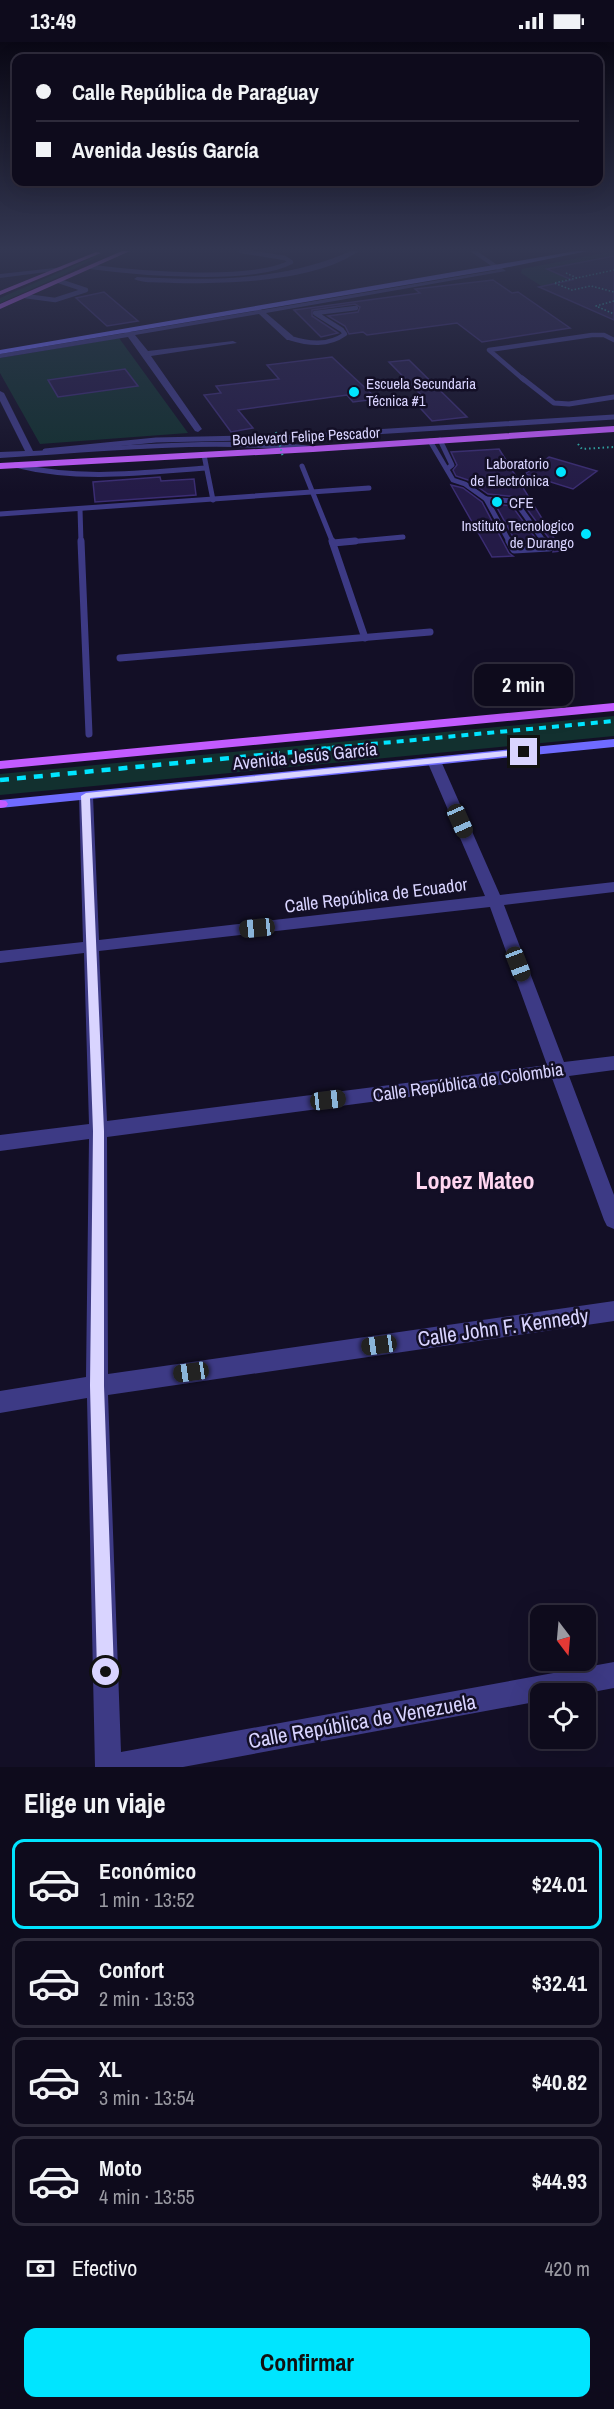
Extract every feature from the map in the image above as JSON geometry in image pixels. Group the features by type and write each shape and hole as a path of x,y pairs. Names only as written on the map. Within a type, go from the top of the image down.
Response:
{"main road":[{"path":"560,420 570,432"},
{"name":"Boulevard Felipe Pescador","path":"0,466 313,449 614,429"},
{"name":"Avenida Jesús García","path":"0,765 614,706"}],"street":[{"path":"128,332 147,354 198,429"},
{"path":"0,354 131,332"},
{"path":"283,332 290,338"},
{"path":"147,354 233,343"},
{"path":"0,393 30,453"},
{"path":"0,456 228,443 270,444 313,449"},
{"name":"Avenida Jesús García","path":"0,804 614,743"},
{"path":"434,761 495,901 614,1220"},
{"path":"86,796 98,1131 97,1386 110,1767"},
{"name":"Calle República de Ecuador","path":"0,957 614,887"},
{"name":"Calle República de Colombia","path":"0,1143 614,1063"},
{"name":"Calle John F. Kennedy","path":"0,1402 614,1311"},
{"name":"Calle República de Venezuela","path":"110,1767 614,1676"}],"lane":[{"path":"290,338 317,343 340,338 345,334 344,332"},
{"path":"614,340 604,335 592,335 489,350 554,404 614,397"},
{"path":"598,417 614,412"},
{"name":"Boulevard Felipe Pescador","path":"30,453 156,440 294,437 614,417"},
{"path":"435,441 453,480 486,499 515,501 549,548 514,550 486,499"},
{"path":"435,441 452,465 447,469"},
{"path":"204,455 213,500"},
{"path":"15,465 41,472 73,475 206,468"},
{"path":"302,466 333,543 365,638"},
{"path":"0,514 369,488"},
{"path":"80,509 89,734"},
{"path":"333,543 403,537"},
{"path":"120,658 430,632"}],"path":[{"path":"276,432 283,457"},
{"path":"582,449 614,447"}],"green space":[{"path":"119,338 188,433 40,444 0,373 0,358"},
{"path":"614,716 614,736 0,795 0,774"}],"building":[{"path":"316,332 338,333 321,337"},
{"path":"348,332 393,332 367,335 363,332 349,334"},
{"path":"468,332 548,332 482,342"},
{"path":"332,357 377,399 353,402 347,395 238,410 253,428 231,432 204,395 221,393 216,386 279,379 267,365"},
{"path":"409,360 467,417 432,421 413,400 425,399 389,362"},
{"path":"125,369 138,386 58,397 48,380"},
{"path":"499,449 562,551 553,552 554,545 518,497 488,494 468,480 456,476 453,470 457,465 451,452"},
{"name":"Laboratorio de Electrónica","path":"549,457 597,471 573,489 525,474"},
{"path":"160,477 161,481 194,479 196,495 95,502 93,482"},
{"path":"451,485 463,488 482,502 509,553 513,556 492,557"},
{"path":"495,504 512,506 539,543 517,544"}],"railway":[{"path":"319,749 614,721"},
{"path":"0,780 335,748"}],"place":[{"name":"Escuela Secundaria Técnica #1","path":"354,392"},
{"name":"Laboratorio de Electrónica","path":"561,472"},
{"name":"CFE","path":"497,502"},
{"name":"Instituto Tecnologico de Durango","path":"586,534"}],"district":[{"name":"Lopez Mateo","path":"475,1180"}],"route":[{"path":"106,1672 97,1386 98,1131 86,796 524,752"}]}
